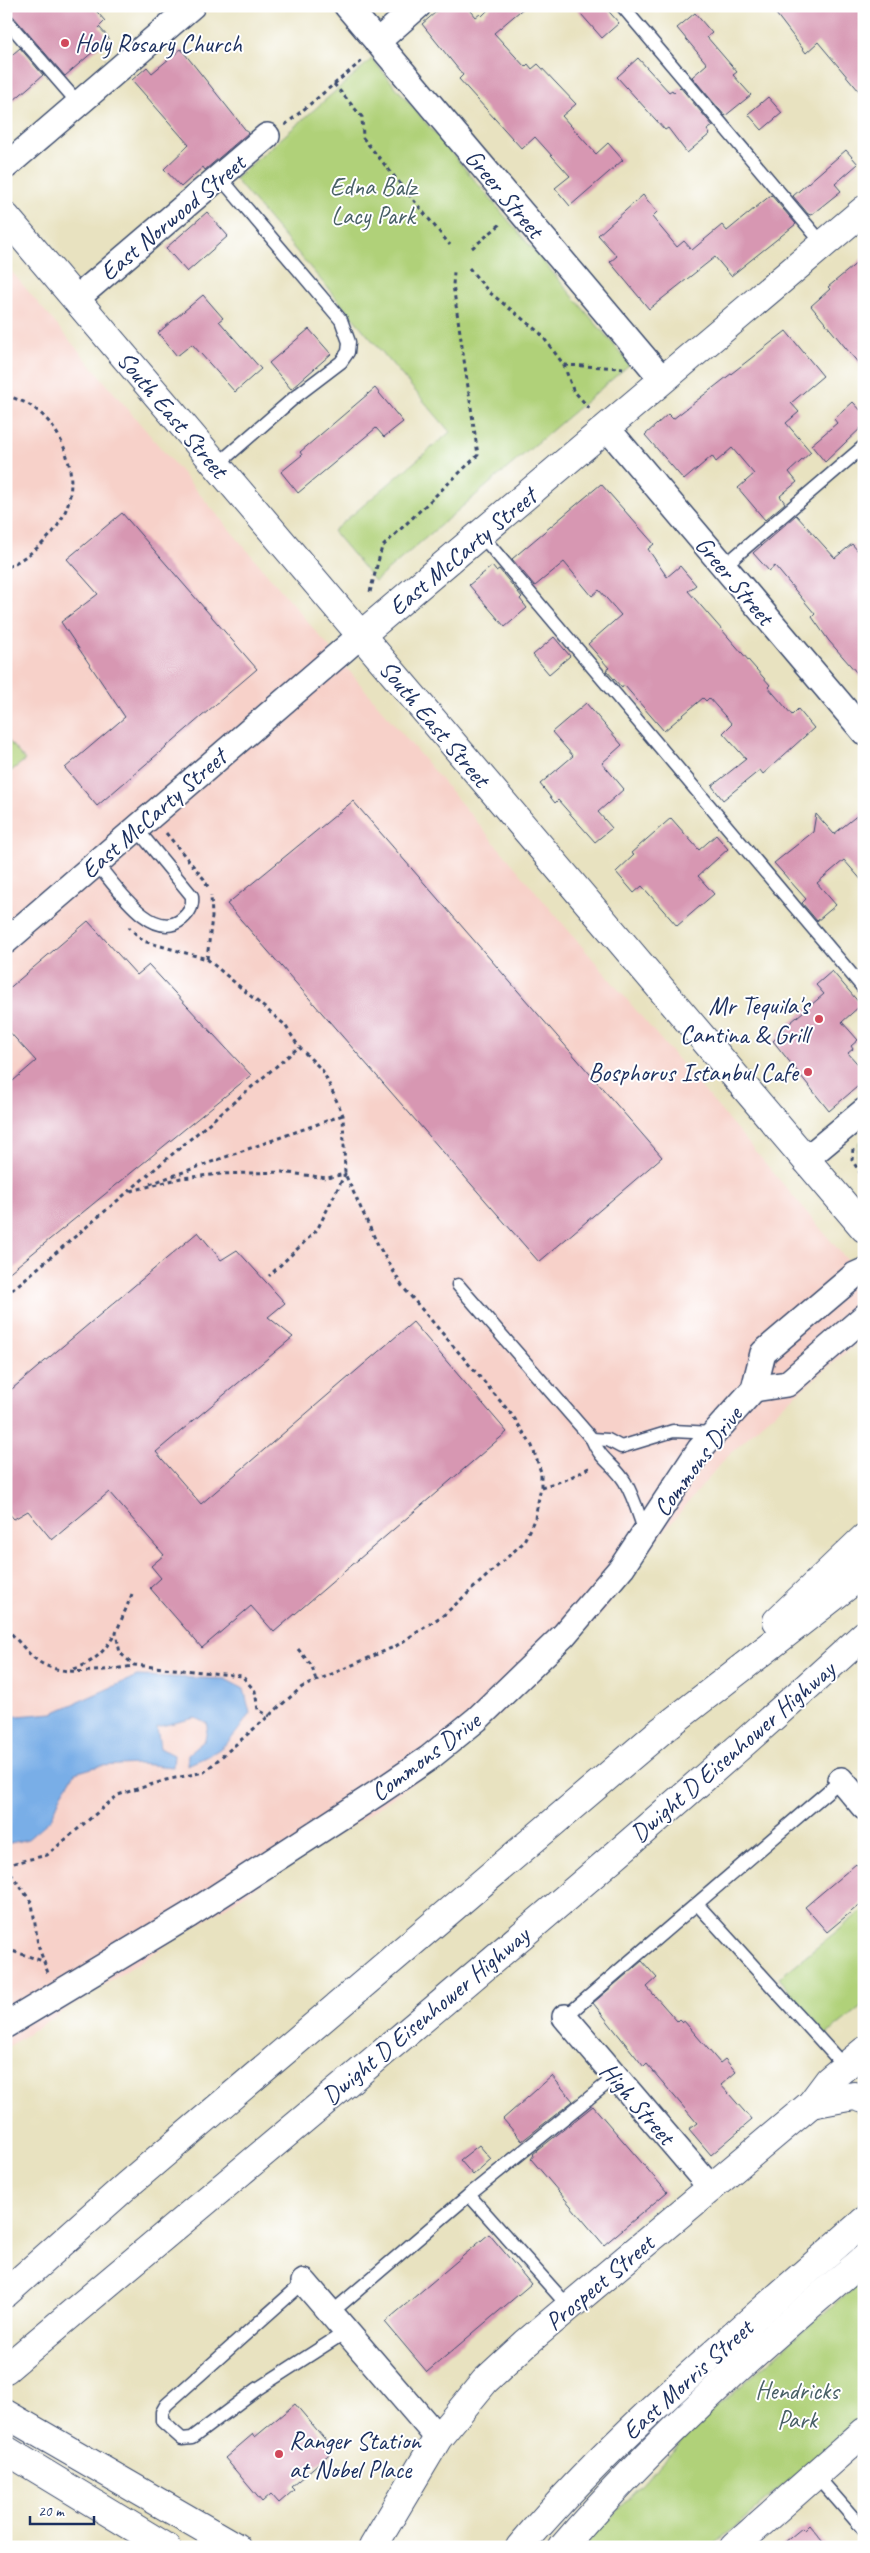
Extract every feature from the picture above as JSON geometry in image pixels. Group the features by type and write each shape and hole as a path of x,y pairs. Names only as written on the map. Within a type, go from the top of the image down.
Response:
{"main road":[{"name":"East McCarty Street","path":"360,635 481,535 864,210"},
{"name":"South East Street","path":"6,217 864,1228"},
{"path":"662,1730 864,1538"},
{"path":"6,2293 126,2186 662,1730 864,1573"},
{"path":"840,1657 864,1635"},
{"path":"840,1657 864,1640"},
{"name":"Dwight D Eisenhower Highway","path":"6,2369 600,1867 732,1754 840,1657"},
{"name":"Prospect Street","path":"373,2547 438,2438 466,2400 502,2363 810,2104 829,2080 854,2059"},
{"path":"810,2104 854,2096 864,2098"},
{"path":"6,2269 126,2186"},
{"name":"East Morris Street","path":"520,2547 570,2490 665,2397 864,2221"},
{"name":"East Morris Street","path":"563,2547 625,2477 724,2380 864,2259"},
{"path":"8,2415 236,2547"},
{"path":"734,2547 864,2432"},
{"path":"6,2450 159,2545"}],"street":[{"path":"6,166 192,6"},
{"name":"Greer Street","path":"347,6 371,50 518,209 663,380"},
{"path":"371,50 418,6"},
{"name":"East Norwood Street","path":"76,299 268,136"},
{"name":"Greer Street","path":"607,428 864,732"},
{"name":"East McCarty Street","path":"6,941 360,635"},
{"path":"805,1160 864,1111"},
{"path":"864,1271 855,1275 763,1353 754,1389 787,1384 864,1317"},
{"name":"Commons Drive","path":"6,2024 197,1910 379,1792 477,1720 574,1625 622,1567 673,1488 713,1433 754,1389"},
{"path":"841,1780 864,1807"},
{"name":"High Street","path":"565,2017 711,2188"},
{"path":"304,2282 438,2438"}],"lane":[{"path":"622,6 823,244"},
{"path":"6,20 79,104"},
{"path":"217,465 295,397 341,362 348,352 349,342 341,320 219,176"},
{"path":"724,566 863,447"},
{"path":"481,535 864,989"},
{"path":"96,863 148,920 161,926 171,926 186,915 193,905 192,896 136,828"},
{"path":"458,1284 592,1439 597,1452 625,1481 645,1532"},
{"path":"592,1439 608,1440 621,1447 673,1431 713,1433"},
{"path":"565,2017 841,1780"},
{"path":"697,1904 854,2059"},
{"path":"304,2282 166,2405 162,2412 162,2421 182,2439 192,2438 339,2322 469,2195 615,2077"},
{"path":"469,2195 569,2307"},
{"path":"816,2474 864,2530"}],"path":[{"path":"268,136 288,123 371,50"},
{"path":"334,84 362,117 363,138 450,245"},
{"path":"472,248 518,209"},
{"path":"469,268 489,292 540,333 564,365 573,390 607,428"},
{"path":"370,592 382,547 478,455 453,285 454,272"},
{"path":"564,365 626,368"},
{"path":"6,396 34,407 48,420 61,437 70,473 70,493 64,514 53,532 30,556 6,568"},
{"path":"56,1995 38,1945 32,1903 6,1866 47,1856 118,1795 166,1780 204,1772 302,1687 396,1646 445,1614 524,1543 535,1518 541,1487 541,1472 527,1439 513,1416 402,1286 378,1245 345,1174 343,1115 323,1071 299,1047 285,1024 207,959 143,940 124,922"},
{"path":"6,1295 299,1047"},
{"path":"128,1192 343,1115"},
{"path":"858,1140 853,1149 852,1160 864,1179"},
{"path":"128,1192 181,1178 221,1174 282,1172 327,1178 345,1174"},
{"path":"269,1276 318,1230 345,1174"},
{"path":"541,1487 565,1480 604,1460"},
{"path":"70,1670 90,1663 104,1652 116,1633 132,1594"},
{"path":"6,1628 39,1662 70,1670 101,1671 134,1666 242,1676 255,1690 258,1710 270,1716"},
{"path":"116,1633 120,1653 134,1666"},
{"path":"298,1649 312,1666 316,1681"},
{"path":"6,1949 44,1961"}],"shaded area":[{"path":"6,265 864,1280 864,1337 763,1422 720,1464 658,1539 602,1613 539,1679 452,1756 362,1819 6,2048"}],"green space":[{"name":"Edna Balz Lacy Park","path":"372,59 630,364 375,581 333,531 450,432 235,179"},
{"path":"6,738 25,760 6,775"},
{"path":"864,1138 864,1172 856,1160 859,1142"},
{"path":"864,1909 864,2004 826,2035 779,1978"},
{"name":"Hendricks Park","path":"864,2278 864,2415 712,2547 583,2547 701,2421"}],"water":[{"path":"137,1676 225,1679 244,1689 250,1713 224,1746 187,1765 188,1754 205,1740 208,1724 195,1718 157,1727 160,1748 174,1755 173,1767 139,1764 99,1766 75,1773 62,1793 51,1819 28,1839 6,1844 6,1717 53,1713"}],"building":[{"name":"Holy Rosary Church","path":"6,6 92,6 105,21 99,27 109,38 65,76 12,15 6,12"},
{"path":"443,6 467,6 476,17 480,14 482,16 492,6 526,6 494,33 525,67 528,64 532,69 538,64 576,104 562,116 596,154 608,143 623,160 570,206 555,188 570,176 535,137 522,149 459,79 463,75 422,24"},
{"path":"574,6 604,6 619,23 602,38"},
{"path":"770,6 864,6 864,97 818,42 806,53"},
{"path":"695,13 712,33 707,37 737,72 733,75 751,95 725,116 692,77 707,64 677,28"},
{"path":"20,48 43,75 6,107 6,60"},
{"path":"181,49 248,133 205,170 203,167 181,187 164,169 189,145 132,80 147,67 152,73"},
{"path":"638,58 669,92 672,90 674,93 680,87 713,126 707,130 710,134 687,153 668,128 665,130 617,77"},
{"path":"768,97 782,113 762,130 748,114"},
{"path":"846,150 858,164 835,184 841,191 811,215 808,214 793,196"},
{"path":"643,195 657,212 652,217 677,247 684,241 692,250 722,225 727,231 771,195 796,224 731,276 715,257 649,309 610,262 617,256 598,235"},
{"path":"207,212 228,236 187,272 166,248"},
{"path":"864,257 864,370 811,306 830,289 828,287"},
{"path":"203,295 223,318 219,321 261,369 235,392 192,344 177,356 158,333"},
{"path":"309,329 331,354 291,389 269,363"},
{"path":"786,331 823,376 791,403 799,412 786,423 811,452 789,472 797,482 780,496 785,503 765,520 738,488 754,474 732,448 716,462 712,456 684,480 645,435 668,414 673,419"},
{"path":"375,388 403,422 384,437 376,428 298,493 281,472 302,455 300,452"},
{"path":"853,402 864,414 864,425 825,462 811,445 837,423 834,419"},
{"path":"601,484 654,544 648,549 667,577 680,566 696,585 688,591 770,685 768,687 792,715 798,709 814,728 763,774 760,770 723,800 712,786 746,759 723,733 732,724 709,698 706,701 703,698 664,731 624,685 622,688 606,670 609,668 588,644 621,615 599,590 592,596 564,562 535,586 512,559"},
{"path":"122,513 257,669 97,806 65,768 125,717 61,622 98,594 67,559"},
{"path":"796,515 835,558 852,544 864,558 864,681 829,641 812,617 815,614 775,566 769,571 753,553"},
{"path":"492,566 496,571 499,569 522,597 520,599 527,608 505,627 469,585"},
{"path":"554,637 570,656 549,674 533,655"},
{"path":"586,703 622,745 602,763 624,789 598,812 612,828 595,842 558,800 555,803 540,784 573,756 552,732"},
{"path":"353,801 662,1157 539,1262 227,904"},
{"path":"864,810 864,883 844,860 817,883 836,905 817,921 802,903 806,899 774,863 813,832 816,814 834,834"},
{"path":"671,818 699,850 716,835 728,849 698,876 714,894 677,926 642,886 634,893 616,872 634,855 631,853"},
{"path":"88,921 137,975 149,965 251,1075 6,1275 6,1087 36,1061 6,1028 6,991"},
{"path":"832,971 861,1005 842,1022 858,1040 851,1046 853,1049 848,1053 864,1071 864,1081 829,1111 773,1041 779,1036 777,1034 824,994 816,985"},
{"path":"198,1232 221,1260 237,1250 285,1303 268,1317 293,1337 156,1452 201,1504 413,1322 507,1432 274,1632 251,1606 202,1648 150,1588 161,1578 151,1566 164,1555 109,1492 52,1540 28,1511 14,1519 6,1510 6,1394"},
{"path":"856,1864 864,1873 864,1901 827,1932 805,1907"},
{"path":"642,1961 657,1978 647,1987 677,2021 679,2019 682,2022 684,2021 720,2063 725,2059 736,2072 721,2085 752,2120 711,2155 689,2129 697,2123 647,2064 644,2067 593,2003"},
{"path":"552,2076 573,2101 522,2141 503,2119"},
{"path":"593,2106 667,2192 604,2245 531,2159 533,2154"},
{"path":"479,2145 491,2159 473,2175 460,2160"},
{"path":"489,2234 531,2284 427,2372 385,2322"},
{"name":"Ranger Station at Nobel Place","path":"295,2404 334,2450 291,2487 294,2490 279,2503 271,2494 262,2502 225,2458 253,2434 255,2437"},
{"path":"809,2525 827,2547 779,2547 802,2528 804,2530"}],"place":[{"name":"Holy Rosary Church","path":"65,43"},
{"name":"Mr Tequila's Cantina & Grill","path":"819,1019"},
{"name":"Bosphorus Istanbul Cafe","path":"808,1072"},
{"name":"Ranger Station at Nobel Place","path":"279,2454"}]}
